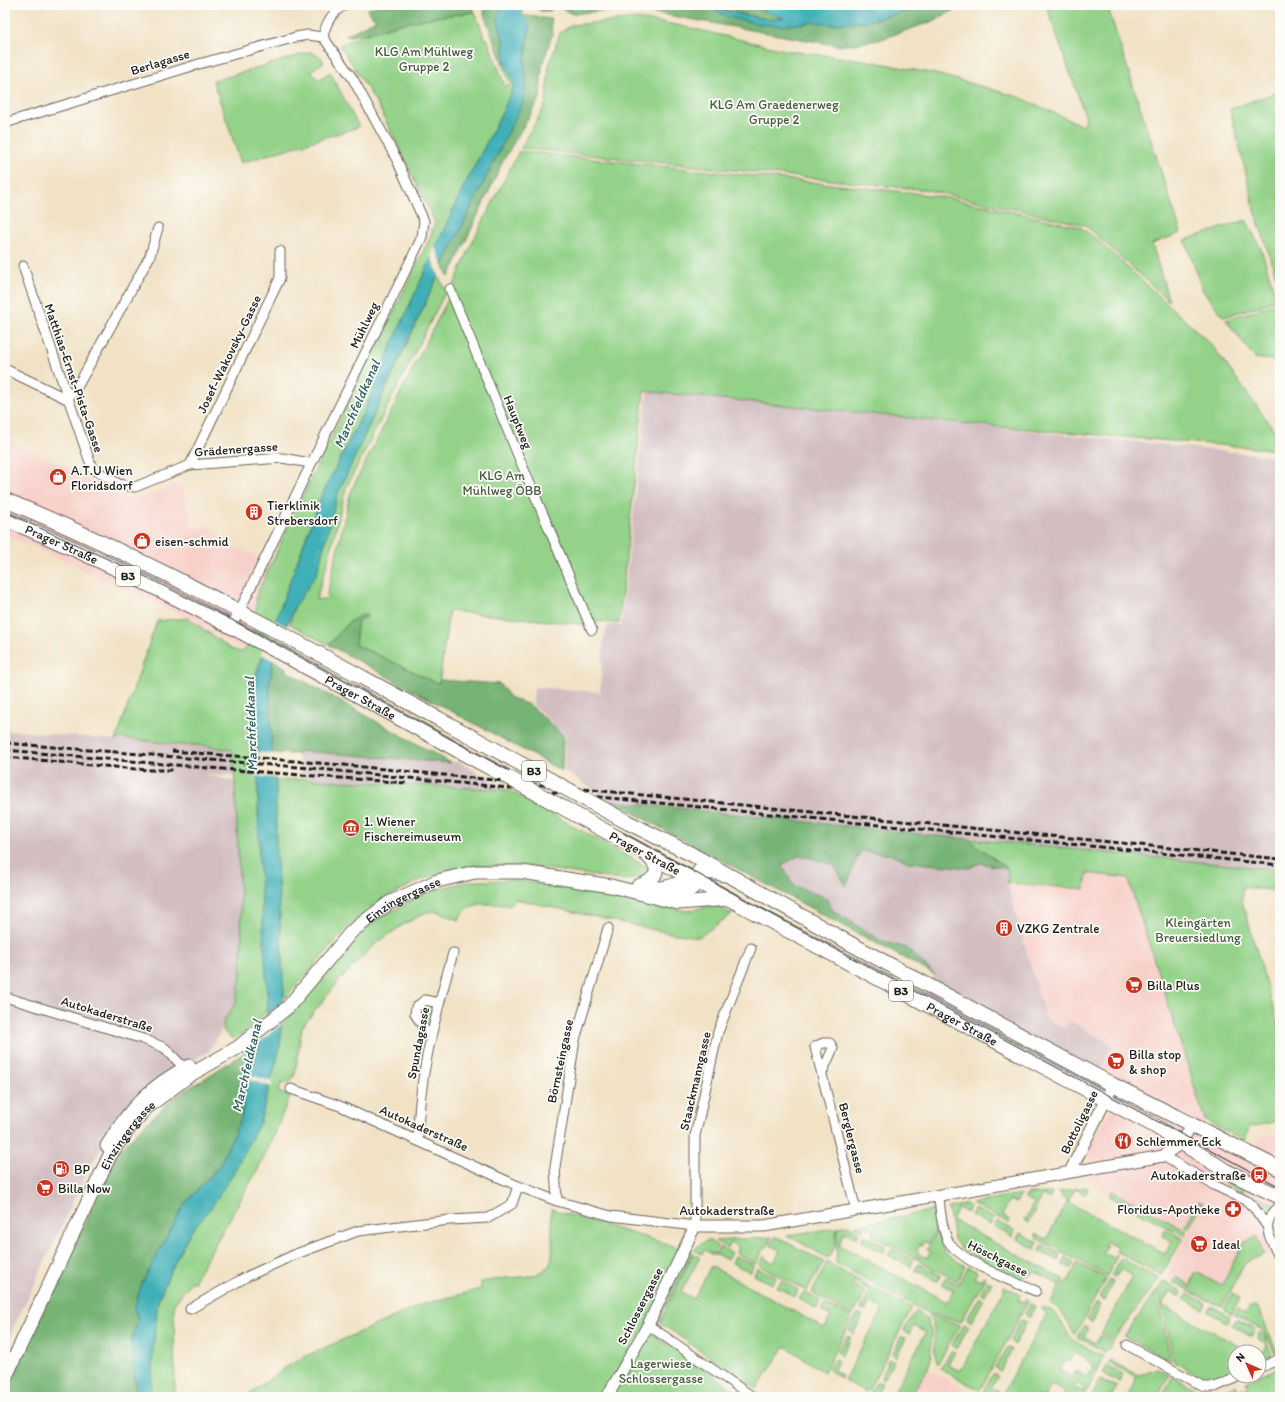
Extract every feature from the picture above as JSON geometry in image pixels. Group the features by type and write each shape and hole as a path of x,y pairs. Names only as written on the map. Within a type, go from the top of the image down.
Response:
{"main road":[{"name":"Prager Straße","path":"5,500 93,539 255,619 627,822 691,854 853,945 1109,1093 1155,1126 1226,1171 1280,1197"},
{"name":"Prager Straße","path":"5,520 134,578 249,637 641,851 697,877 729,899 1109,1093 1191,1125 1280,1169"},
{"name":"Einzingergasse","path":"638,886 649,882 657,873 652,860 641,851"},
{"path":"691,854 697,877"},
{"name":"Einzingergasse","path":"5,1378 110,1155 132,1124 146,1108 188,1072 217,1052 245,1041 273,1021 299,995 352,931 389,903 437,881 475,872 522,872 611,886 678,903 729,899"},
{"name":"Einzingergasse","path":"611,886 638,886 654,889 666,887 715,872 733,878"},
{"name":"Einzingergasse","path":"662,899 686,893 697,877"},
{"name":"Einzingergasse","path":"5,1362 99,1160 123,1120 147,1094 159,1084 188,1072"}],"street":[{"path":"323,37 325,28 332,16 345,5"},
{"name":"Berlagasse","path":"5,123 224,57 296,37 308,35 323,37"},
{"name":"Mühlweg","path":"231,628 310,463 420,242 424,221 416,201 378,124 353,79 323,37"},
{"path":"5,370 68,399 76,389 150,256 158,228"},
{"name":"Josef-Wakovsky-Gasse","path":"190,465 280,278 280,251"},
{"name":"Matthias-Ernst-Pista-Gasse","path":"23,266 92,468 119,484"},
{"name":"Hauptweg","path":"450,289 517,454 592,630"},
{"name":"Grädenergasse","path":"119,484 135,487 190,465 282,458 310,463"},
{"name":"Börnsteingasse","path":"557,1201 555,1167 575,1040 608,928"},
{"name":"Staackmanngasse","path":"694,1226 695,1136 718,1032 751,948"},
{"name":"Spundagasse","path":"418,1140 418,1114 431,1040 439,1003 453,953"},
{"name":"Autokaderstraße","path":"5,997 143,1039 165,1048 188,1072"},
{"path":"431,1040 415,1014 416,1007 425,1000 439,1003"},
{"name":"Berglergasse","path":"822,1073 856,1210"},
{"name":"Autokaderstraße","path":"291,1089 340,1106 518,1186 557,1201 611,1216 694,1226 764,1226 939,1197 1163,1156 1181,1143 1191,1125"},
{"name":"Bottoligasse","path":"1070,1172 1109,1093"},
{"path":"1163,1156 1214,1185 1247,1201 1255,1209 1267,1226 1280,1259"},
{"path":"190,1308 246,1277 296,1254 358,1231 450,1220 488,1218 512,1204 518,1186"},
{"name":"Höschgasse","path":"939,1197 948,1239 957,1252 1011,1281 1036,1291"},
{"path":"1267,1226 1271,1213 1280,1206"},
{"name":"Schlossergasse","path":"607,1397 648,1325 694,1226"},
{"path":"648,1325 754,1397"},
{"path":"1127,1346 1204,1387 1215,1387 1227,1382"},
{"path":"1267,1365 1280,1359"}],"shaded area":[{"path":"647,391 1280,457 1280,870 1070,850 611,801 564,771 565,735 533,705 534,687 600,692 604,636 608,624 621,625"},
{"path":"5,439 73,470 132,501 181,483 193,529 212,527 224,542 272,563 256,596 258,611 246,648 241,650 188,618 5,534"},
{"path":"5,730 116,740 128,739 198,745 232,750 234,775 203,774 235,782 252,1000 238,1004 208,1052 182,1066 105,1141 87,1172 5,1346"},
{"path":"299,751 459,762 508,790 301,779 298,756"},
{"path":"860,851 894,855 908,862 969,868 980,863 1008,869 1007,883 1046,1019 1064,1028 1070,1021 1113,1045 1093,1085 924,995 935,975 908,948 881,941 832,910 826,898 793,885 782,865 800,855 834,865 846,885"},
{"path":"1086,873 1128,877 1131,883 1205,1120 1196,1138 1259,1148 1261,1137 1280,1132 1280,1261 1264,1254 1245,1263 1222,1307 1167,1279 1184,1236 1093,1186 1088,1151 1117,1098 1093,1085 1113,1045 1070,1021 1064,1028 1046,1019 1007,883 1084,889"},
{"path":"928,1369 980,1397 909,1397"}],"green space":[{"path":"378,5 470,5 475,12 415,21 363,34 344,36 376,20 367,10"},
{"path":"485,5 502,5 498,21 503,39 505,62 502,62 484,14"},
{"path":"535,5 555,5 550,11 540,11"},
{"path":"555,5 752,5 760,10 784,17 772,20 714,9 728,17 798,23 814,22 832,24 863,22 934,5 965,5 933,21 879,40 840,46 650,12 601,11 572,14"},
{"name":"KLG Am Graedenerweg Gruppe 2","path":"1046,5 1107,5 1181,233 1152,244 1169,301 1085,225 927,190 521,148 546,104 549,66 560,33 572,25 637,19 677,25 789,51 864,60 940,75 1019,97 1083,126 1086,118"},
{"name":"KLG Am Mühlweg Gruppe 2","path":"475,12 485,39 487,38 505,86 510,84 502,62 505,62 514,85 502,113 462,190 392,344 366,407 321,497 256,674 259,859 268,1007 253,1026 232,1039 224,1032 223,1022 236,1003 241,975 242,943 235,783 232,750 198,745 121,738 116,740 157,621 188,618 231,649 242,652 250,641 254,626 256,596 317,466 430,238 435,222 379,107 340,45 389,27 440,16"},
{"path":"521,15 551,19 552,35 542,66 540,98 503,161 449,277 443,265 523,102 526,86 525,59 530,24"},
{"path":"310,52 321,57 324,62 311,71 318,80 330,72 359,127 241,163 213,81"},
{"path":"1280,91 1280,288 1256,214 1230,109"},
{"name":"KLG Am Mühlweg ÖBB","path":"519,151 914,193 949,198 1080,227 1095,238 1211,344 1280,438 1280,450 991,426 644,391 619,623 596,621 590,625 449,611 439,684 355,644 358,620 367,617 350,621 329,645 290,624 294,608 317,573 337,496 438,276 446,291 346,488 327,564 316,600 329,598 327,595 350,494 447,301 472,243"},
{"path":"1246,220 1261,249 1277,300 1224,317 1203,291 1185,240"},
{"path":"1277,303 1280,311 1280,361 1255,358 1226,320"},
{"path":"366,614 367,617 358,620 355,644 439,684 440,680 500,684 510,697 531,706 563,735 562,771 329,645 350,622 355,618"},
{"path":"273,660 286,668 286,671 451,763 299,751 299,754 272,753 269,688"},
{"path":"301,779 508,790 651,869 647,877 622,880 528,866 478,866 425,878 389,896 370,908 346,929 286,998 284,994 276,847 276,781"},
{"path":"611,801 968,839 1008,869 980,863 969,868 908,862 894,855 860,851 846,886 834,865 800,855 782,865 793,885 826,898 832,910 881,941 907,948 935,975"},
{"name":"Kleingärten Breuersiedlung","path":"968,839 1280,870 1280,891 1242,887 1242,901 1280,1031 1280,1121 1249,1127 1245,1142 1205,1120 1128,878 1087,873 1085,889 1007,883 1008,869"},
{"path":"520,880 687,911 714,905 732,914 699,937 669,933 515,899 510,905 480,904 468,908 459,920 435,911 424,913 401,926 374,945 338,982 302,1027 295,1074 289,1084 282,1082 278,1092 290,1096 261,1164 196,1277 195,1282 191,1282 174,1304 175,1397 151,1397 153,1348 158,1301 171,1270 189,1234 212,1206 260,1122 280,1047 282,1024 299,1007 340,956 373,922 428,891 472,881"},
{"path":"427,1004 433,1006 435,1012 433,1018 427,1020 421,1018 419,1012 421,1006"},
{"path":"261,1042 243,1096 242,1116 220,1165 184,1205 142,1284 134,1308 138,1320 131,1342 136,1388 135,1397 5,1397 5,1392 119,1150 174,1098"},
{"path":"1225,1180 1244,1191 1240,1192 1221,1181"},
{"path":"1086,1187 1088,1190 1085,1194 1075,1189 1068,1202 1165,1254 1172,1241 1162,1236 1166,1229 1183,1239 1161,1275 1125,1255 1116,1252 1118,1247 1107,1241 1104,1245 1107,1246 1103,1253 1113,1258 1115,1254 1117,1256 1107,1276 1036,1238 1036,1234 1046,1239 1068,1201 1057,1192"},
{"path":"1112,1191 1186,1231 1184,1236 1109,1196"},
{"path":"1052,1193 1049,1199 1043,1195 1028,1223 1024,1221 1034,1203 1025,1198 1027,1194"},
{"path":"1021,1194 1016,1203 1010,1200 1002,1215 1010,1220 1009,1223 972,1204"},
{"path":"1259,1197 1274,1204 1265,1214 1258,1199"},
{"path":"1199,1201 1203,1203 1188,1229 1185,1226"},
{"path":"967,1204 970,1207 967,1213 958,1208 952,1220 1065,1280 1058,1284 1036,1272 1016,1279 960,1248 954,1239 948,1208"},
{"name":"Lagerwiese Schlossergasse","path":"551,1209 693,1252 652,1334 746,1397 245,1397 285,1368 304,1357 423,1304 481,1289 481,1282 534,1275 546,1269 552,1256"},
{"path":"975,1209 993,1218 990,1225 971,1215"},
{"path":"934,1210 938,1226 928,1244 924,1241 922,1245 920,1244 917,1250 919,1252 916,1259 872,1235 874,1230 866,1226 863,1231 854,1226"},
{"path":"997,1221 1015,1231 1013,1237 994,1227"},
{"path":"848,1225 858,1232 857,1238 845,1232 839,1245 947,1302 954,1290 942,1284 946,1278 958,1284 968,1267 978,1272 975,1278 981,1281 983,1276 986,1277 961,1322 928,1313 836,1263 838,1227"},
{"path":"837,1228 835,1247 828,1258 787,1235"},
{"path":"938,1229 944,1253 965,1266 957,1281 918,1260 920,1255 927,1258 931,1252 927,1250"},
{"path":"1020,1233 1038,1242 1035,1249 1017,1239"},
{"path":"864,1235 885,1246 884,1253 861,1241"},
{"path":"772,1237 766,1248 764,1247 756,1264 736,1253 739,1247 731,1243 728,1248 715,1241"},
{"path":"775,1237 824,1262 807,1291 759,1265 764,1256 766,1257 765,1259 774,1263 780,1251 770,1245"},
{"path":"1257,1237 1264,1254 1245,1263 1222,1307 1188,1291 1196,1272 1222,1285 1243,1243"},
{"path":"708,1240 718,1246 713,1255 704,1250 702,1254 694,1250 699,1245"},
{"path":"1042,1245 1060,1254 1058,1261 1039,1251"},
{"path":"721,1247 731,1253 727,1260 717,1255 714,1256"},
{"path":"892,1249 913,1260 911,1267 888,1255"},
{"path":"693,1254 700,1257 681,1292 694,1299 711,1266 824,1328 831,1316 821,1311 825,1304 851,1317 852,1319 824,1372 785,1346 757,1389 660,1323"},
{"path":"735,1256 752,1264 753,1266 750,1272 732,1263"},
{"path":"1065,1257 1074,1262 1071,1268 1062,1264"},
{"path":"1121,1258 1159,1279 1113,1340 1101,1334 1133,1276 1121,1269 1115,1278 1111,1276"},
{"path":"827,1262 870,1287 868,1289 853,1281 852,1284 866,1292 852,1316 812,1293"},
{"path":"1077,1263 1106,1278 1075,1335 1060,1310 1051,1304 1059,1285 1068,1282"},
{"path":"919,1264 940,1275 938,1282 915,1270"},
{"path":"757,1268 775,1276 776,1278 772,1284 754,1275"},
{"path":"1177,1277 1188,1284 1186,1289 1173,1282"},
{"path":"782,1280 798,1290 795,1297 777,1287"},
{"path":"1109,1280 1113,1282 1104,1300 1099,1297"},
{"path":"987,1281 992,1283 985,1295 981,1292"},
{"path":"1164,1281 1182,1292 1180,1297 1170,1291 1162,1305 1235,1344 1227,1344 1227,1375 1213,1380 1206,1379 1174,1362 1158,1289"},
{"path":"1004,1286 1021,1295 1018,1300 1024,1303 1027,1298 1029,1300 980,1390 941,1368 951,1351 955,1352 948,1365 960,1371 1004,1290"},
{"path":"872,1287 912,1308 868,1391 866,1392 844,1380 883,1309 870,1302 865,1312 861,1308"},
{"path":"804,1292 820,1301 817,1309 799,1299"},
{"path":"1156,1292 1171,1361 1124,1336"},
{"path":"1188,1294 1206,1303 1204,1310 1184,1299"},
{"path":"1232,1294 1240,1299 1232,1314 1224,1309"},
{"path":"980,1297 984,1299 971,1322 967,1319"},
{"path":"1097,1302 1101,1305 1092,1323 1087,1319"},
{"path":"1030,1304 1035,1306 1029,1318 1025,1314"},
{"path":"1257,1305 1276,1350 1280,1349 1280,1354 1275,1354 1264,1331 1234,1315 1237,1309 1245,1314 1250,1306"},
{"path":"1211,1306 1230,1316 1228,1323 1208,1312"},
{"path":"1042,1307 1053,1312 1057,1316 1074,1340 1104,1356 1097,1372 1092,1369 1093,1365 1074,1352 1069,1361 1066,1360 1060,1370 1071,1377 1075,1371 1087,1377 1090,1371 1096,1374 1087,1391 1077,1383 1074,1388 1086,1392 1084,1397 1063,1397 1065,1391 1052,1384 1045,1395 1048,1397 992,1397 984,1393 983,1391 993,1374 998,1376 991,1388 1003,1394 1047,1313 1041,1310"},
{"path":"916,1311 926,1318 931,1331 931,1358 928,1369 909,1397 891,1397 926,1332 913,1326 909,1334 904,1330"},
{"path":"859,1314 863,1316 853,1334 849,1330"},
{"path":"929,1315 960,1325 938,1364 935,1352 934,1328"},
{"path":"1021,1320 1027,1322 1014,1345 1010,1341"},
{"path":"1236,1320 1255,1329 1252,1336 1232,1325"},
{"path":"964,1324 969,1326 956,1349 952,1345"},
{"path":"1084,1326 1089,1328 1084,1337 1096,1343 1100,1336 1112,1342 1109,1350 1105,1352 1078,1337"},
{"path":"1259,1332 1264,1335 1272,1356 1267,1358 1267,1344 1257,1338"},
{"path":"847,1336 851,1338 841,1356 837,1352"},
{"path":"901,1337 906,1338 896,1357 893,1353"},
{"path":"1008,1347 1012,1350 1000,1372 995,1368"},
{"path":"835,1359 838,1361 834,1370 842,1375 841,1378 830,1371 829,1367"},
{"path":"891,1359 894,1361 884,1379 881,1378 888,1360"},
{"path":"1111,1361 1139,1375 1157,1368 1169,1375 1157,1397 1127,1397 1137,1377 1109,1363"},
{"path":"1107,1366 1123,1374 1119,1382 1103,1374"},
{"path":"1280,1367 1280,1397 1239,1397 1234,1386 1237,1385 1239,1391 1248,1387 1247,1384 1267,1384 1267,1373"},
{"path":"1173,1376 1201,1392 1200,1397 1174,1397 1168,1394 1167,1397 1161,1397"},
{"path":"1100,1379 1117,1387 1111,1397 1091,1397"},
{"path":"876,1383 882,1383 877,1393 884,1397 868,1397"},
{"path":"1232,1387 1234,1391 1230,1397 1221,1397 1217,1394"}],"water":[{"path":"502,5 525,5 521,15 530,24 525,59 526,86 523,102 443,265 337,496 317,573 294,608 273,660 269,684 272,753 276,781 276,847 284,994 280,1047 260,1122 234,1172 212,1206 189,1234 171,1270 158,1301 153,1348 151,1397 135,1397 136,1388 131,1342 138,1320 134,1308 142,1283 184,1205 220,1165 242,1116 243,1096 261,1042 268,1007 259,859 256,674 321,497 366,407 392,344 462,190 502,113 514,85 505,62 503,39 498,21 498,14"},
{"path":"752,5 934,5 863,22 832,24 814,22 781,26 759,24 728,17 714,9 772,20 784,18 760,10"}],"pier":[{"path":"435,247 444,268 440,278 431,256"},
{"path":"273,619 288,627 275,661 261,654"},
{"path":"255,752 274,754 277,778 255,776"},
{"path":"286,999 284,1022 259,1043 264,1019"},
{"path":"249,1074 273,1082 272,1087 247,1079"}],"tram line":[{"path":"5,512 136,572 234,621 843,953 1280,1187"}],"railway":[{"path":"5,743 309,768 1280,865"},
{"path":"5,750 209,768 407,783"},
{"path":"172,751 344,765 1280,859"},
{"path":"5,757 147,770 173,770"}],"place":[{"name":"A.T.U Wien Floridsdorf","path":"58,477"},
{"name":"Tierklinik Strebersdorf","path":"254,512"},
{"name":"eisen-schmid","path":"142,541"},
{"name":"1. Wiener Fischereimuseum","path":"351,828"},
{"name":"VZKG Zentrale","path":"1004,928"},
{"name":"Billa Plus","path":"1134,985"},
{"name":"Billa stop & shop","path":"1116,1061"},
{"name":"Schlemmer Eck","path":"1123,1141"},
{"name":"BP","path":"61,1169"},
{"name":"Autokaderstraße","path":"1259,1175"},
{"name":"Billa Now","path":"45,1188"},
{"name":"Floridus-Apotheke","path":"1233,1209"},
{"name":"Ideal","path":"1199,1244"}],"water label":[{"name":"Marchfeldkanal","path":"357,404"},
{"name":"Marchfeldkanal","path":"251,724"},
{"name":"Marchfeldkanal","path":"247,1066"}]}
